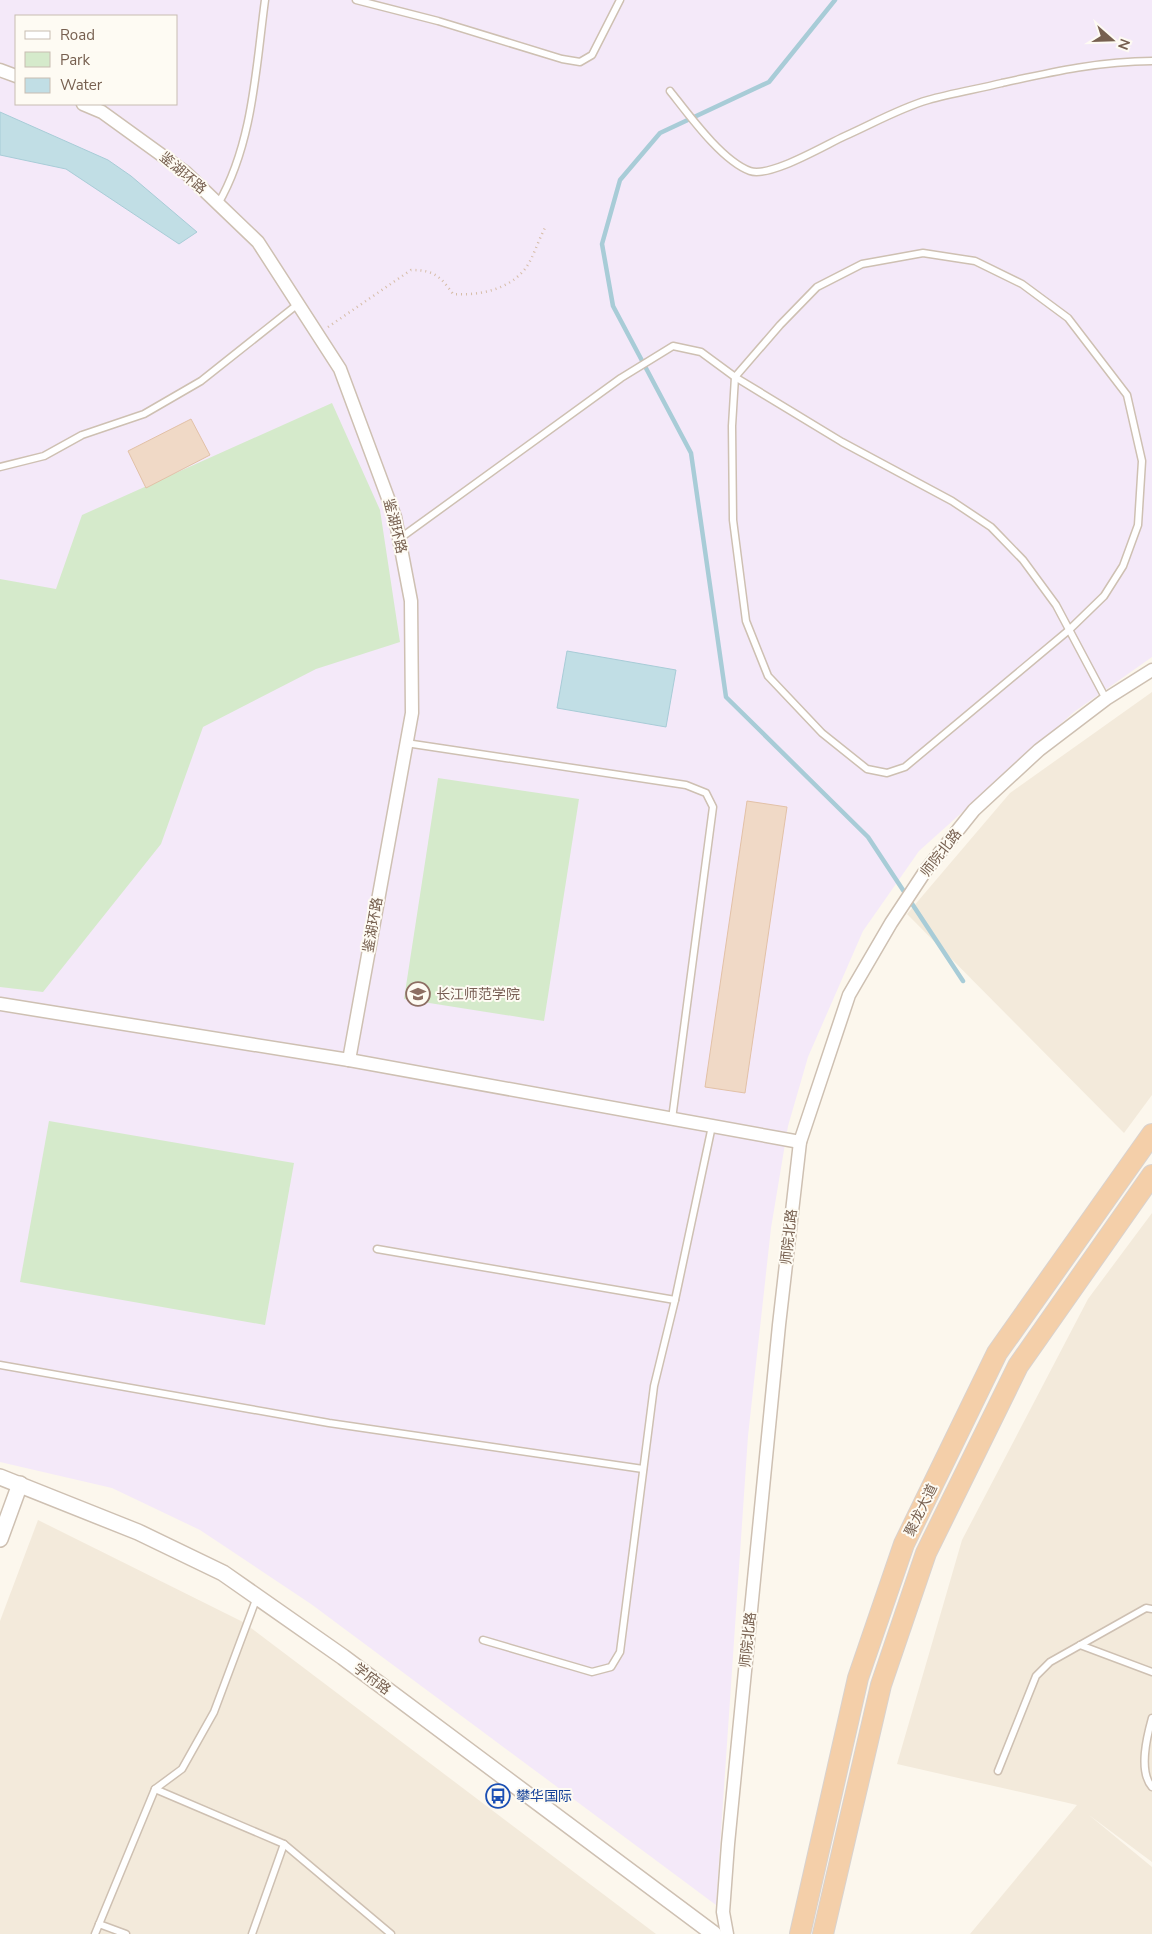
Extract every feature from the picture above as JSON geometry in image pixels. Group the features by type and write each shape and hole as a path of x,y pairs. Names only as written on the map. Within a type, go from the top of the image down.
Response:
{"highway":[{"name":"聚龙大道","path":"800,1934 858,1678 904,1544 997,1353 1152,1134"},
{"name":"聚龙大道","path":"823,1934 881,1685 926,1553 1018,1366 1152,1175"}],"street":[{"path":"0,70 15,76"},
{"name":"鉴湖环路","path":"84,105 102,112 185,172 258,242 340,369 395,517 410,601 412,713 349,1060"},
{"name":"师院北路","path":"727,1934 723,1912 728,1844 779,1325 800,1142 849,995 891,923 926,870 974,810 1039,750 1106,699 1152,670"},
{"path":"0,1004 349,1060 800,1142"},
{"name":"学府路","path":"1,1481 20,1484 138,1532 223,1573 343,1657 714,1934"},
{"path":"0,1539 20,1484"}],"lane":[{"path":"218,204 230,183 242,144 251,101 265,0"},
{"path":"356,0 438,21 562,60 580,62 592,54 620,0"},
{"path":"670,91 710,140 751,172 784,166 814,150 927,100 1084,67 1119,61 1152,61"},
{"path":"923,253 975,261 1022,284 1068,318 1127,395 1142,461 1138,525 1123,566 1104,596 1069,630 905,767 887,773 867,769 822,733 768,676 746,621 732,520 732,426 735,377 780,325 818,287 862,264 923,253"},
{"path":"0,467 44,456 82,436 144,414 201,381 298,304"},
{"path":"400,540 621,378 673,346 702,352 735,377 842,442 952,500 991,527 1028,568 1056,605 1106,699"},
{"path":"406,743 686,784 706,794 713,807 672,1119"},
{"path":"483,1640 592,1672 611,1667 620,1652 654,1386 675,1300 712,1126"},
{"path":"377,1250 675,1300"},
{"path":"0,1365 329,1423 643,1469"},
{"path":"95,1934 155,1789 182,1769 214,1712 257,1597"},
{"path":"998,1771 1036,1676 1050,1662 1146,1608 1152,1609"},
{"path":"1080,1645 1152,1672"},
{"path":"1152,1718 1144,1744 1148,1782 1152,1787"},
{"path":"155,1789 284,1844 391,1934"},
{"path":"252,1934 284,1844"},
{"path":"99,1924 126,1934"}],"path":[{"path":"318,334 411,270 426,270 441,278 453,294 472,296 510,284 528,265 545,228"}],"shaded area":[{"name":"长江师范学院","path":"0,0 1152,0 1152,657 1074,712 919,851 863,931 808,1057 788,1126 771,1228 748,1436 716,1905 311,1604 200,1530 112,1488 0,1462"},
{"path":"1152,692 1152,1095 1124,1133 907,914 1010,793"},
{"path":"1152,1213 1152,1862 1089,1815 1152,1867 1152,1934 970,1934 1077,1805 897,1764 962,1540 1088,1299"},
{"path":"38,1520 243,1622 656,1934 0,1934 0,1621"}],"green space":[{"path":"332,403 380,510 400,642 316,669 203,727 161,844 43,992 0,987 0,579 56,589 82,515"},
{"path":"438,778 579,799 544,1021 404,999"},
{"path":"49,1121 294,1163 265,1325 20,1282"}],"water":[{"path":"0,112 108,160 131,176 197,232 179,244 66,169 0,155"},
{"path":"567,651 676,670 666,727 557,708"}],"building":[{"path":"191,419 210,455 146,488 128,451"},
{"path":"747,801 787,807 745,1093 705,1087"}],"waterway":[{"path":"835,0 769,82 660,133 620,180 602,244 613,306 691,453 726,697 868,837 963,981"}],"place":[{"name":"长江师范学院","path":"418,994"},
{"name":"攀华国际","path":"498,1796"}]}
